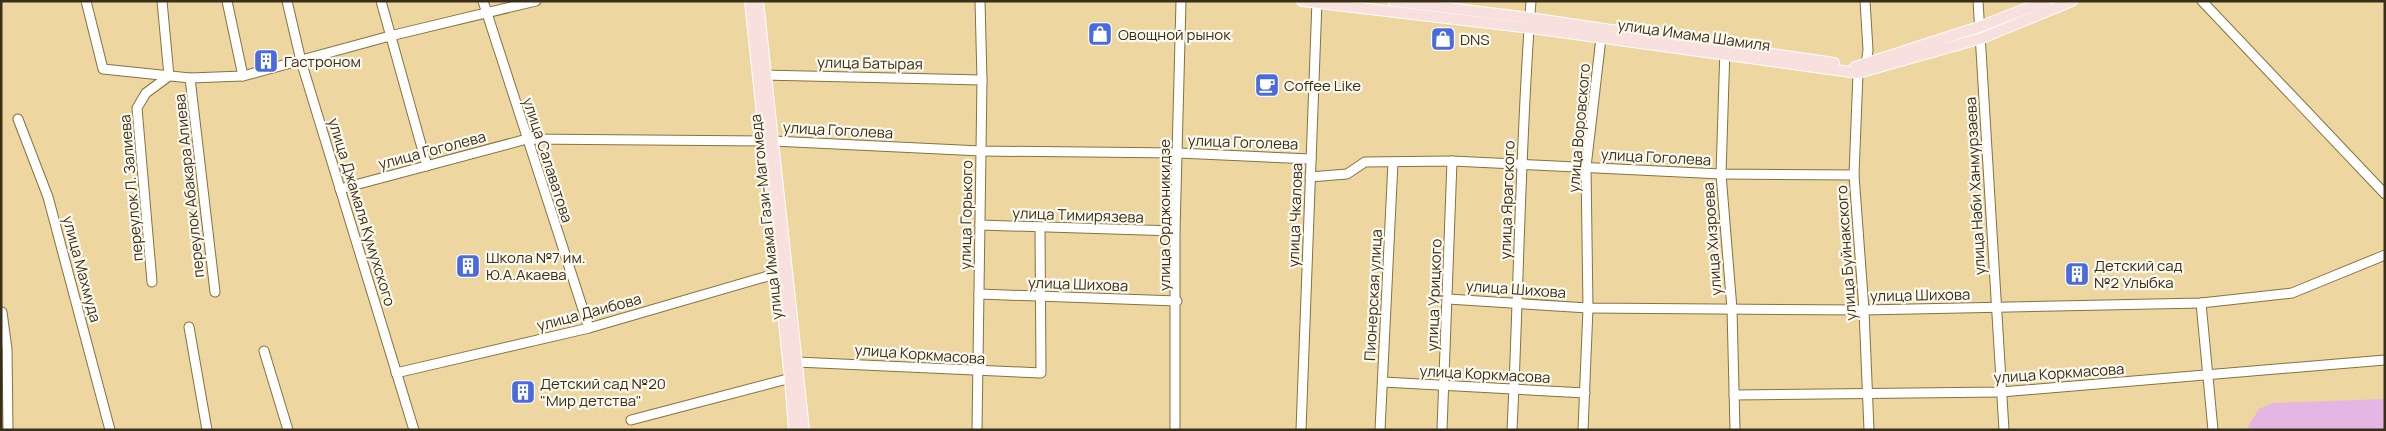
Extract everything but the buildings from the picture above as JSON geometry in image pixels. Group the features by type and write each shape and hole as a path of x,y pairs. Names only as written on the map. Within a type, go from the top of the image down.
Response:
{"main road":[{"path":"750,1 763,75"},
{"path":"758,1 769,141 794,378 794,430"},
{"name":"улица Имама Шамиля","path":"1302,1 1530,23 1856,67 1979,27 2046,1"},
{"name":"улица Имама Шамиля","path":"1394,1 1467,6 1530,23 1601,38 1725,50 1858,74 1982,38 2072,1"},
{"name":"улица Имама Гази-Магомеда","path":"783,271 797,362 794,378 804,430"}],"street":[{"path":"86,1 103,69 190,78 243,76 301,62 390,36 536,1"},
{"path":"162,1 169,76"},
{"path":"227,1 243,76"},
{"name":"улица Джамаля Кумухского","path":"287,1 301,62 414,430"},
{"path":"381,1 427,166"},
{"name":"улица Салаватова","path":"483,1 589,328"},
{"name":"улица Горького","path":"977,430 982,80 980,1"},
{"name":"улица Орджоникидзе","path":"1175,430 1176,231 1181,1"},
{"name":"улица Ярагского","path":"1512,430 1520,166 1531,1"},
{"path":"1865,1 1868,50 1866,64"},
{"name":"улица Наби Ханмурзаева","path":"1978,1 1979,27 1982,38 1995,307 2004,430"},
{"path":"2202,1 2385,194"},
{"name":"улица Чкалова","path":"1301,430 1317,2"},
{"name":"улица Воровского","path":"1584,430 1588,308 1586,167 1601,38"},
{"name":"улица Хизроева","path":"1725,50 1721,174 1732,309 1735,430"},
{"name":"улица Буйнакского","path":"1858,74 1854,175 1864,310 1869,430"},
{"name":"улица Батырая","path":"763,75 982,80"},
{"name":"переулок Л. Залиева","path":"152,282 137,108 146,93 169,76"},
{"name":"переулок Абакара Алиева","path":"190,78 215,292"},
{"name":"улица Махмуда","path":"18,119 48,197 110,430"},
{"name":"улица Гоголева","path":"340,189 527,139 769,141 981,151 1178,153 1311,159"},
{"name":"улица Гоголева","path":"1310,177 1347,174 1365,162 1452,161 1520,166 1586,167 1721,174 1854,175"},
{"name":"улица Урицкого","path":"1442,430 1452,161"},
{"name":"Пионерская улица","path":"1380,430 1393,162"},
{"name":"улица Тимирязева","path":"980,225 1176,231"},
{"path":"1040,228 1040,297"},
{"name":"улица Шихова","path":"1448,299 1588,308 1864,310 2201,302 2292,292 2385,255"},
{"name":"улица Даибова","path":"396,373 589,328 783,271"},
{"name":"улица Шихова","path":"979,294 1177,301"},
{"name":"улица Коркмасова","path":"797,362 822,361 978,372 1041,374 1040,297"},
{"path":"2201,302 2213,430"},
{"path":"2,312 7,349 8,430"},
{"path":"189,327 207,430"},
{"path":"264,351 288,430"},
{"name":"улица Коркмасова","path":"1734,395 2001,392 2385,360"},
{"path":"631,420 794,378"},
{"name":"улица Коркмасова","path":"1383,382 1585,392"}],"shaded area":[{"path":"2385,399 2385,430 2246,430 2259,409 2272,403"}],"place":[{"name":"Овощной рынок","path":"1100,34"},
{"name":"DNS","path":"1443,39"},
{"name":"Гастроном","path":"266,61"},
{"name":"Coffee Like","path":"1267,85"},
{"name":"Школа №7 им. Ю.А.Акаева","path":"468,266"},
{"name":"Детский сад №2 Улыбка","path":"2077,274"},
{"name":"Детский сад №20 \"Мир детства\"","path":"523,392"}]}
